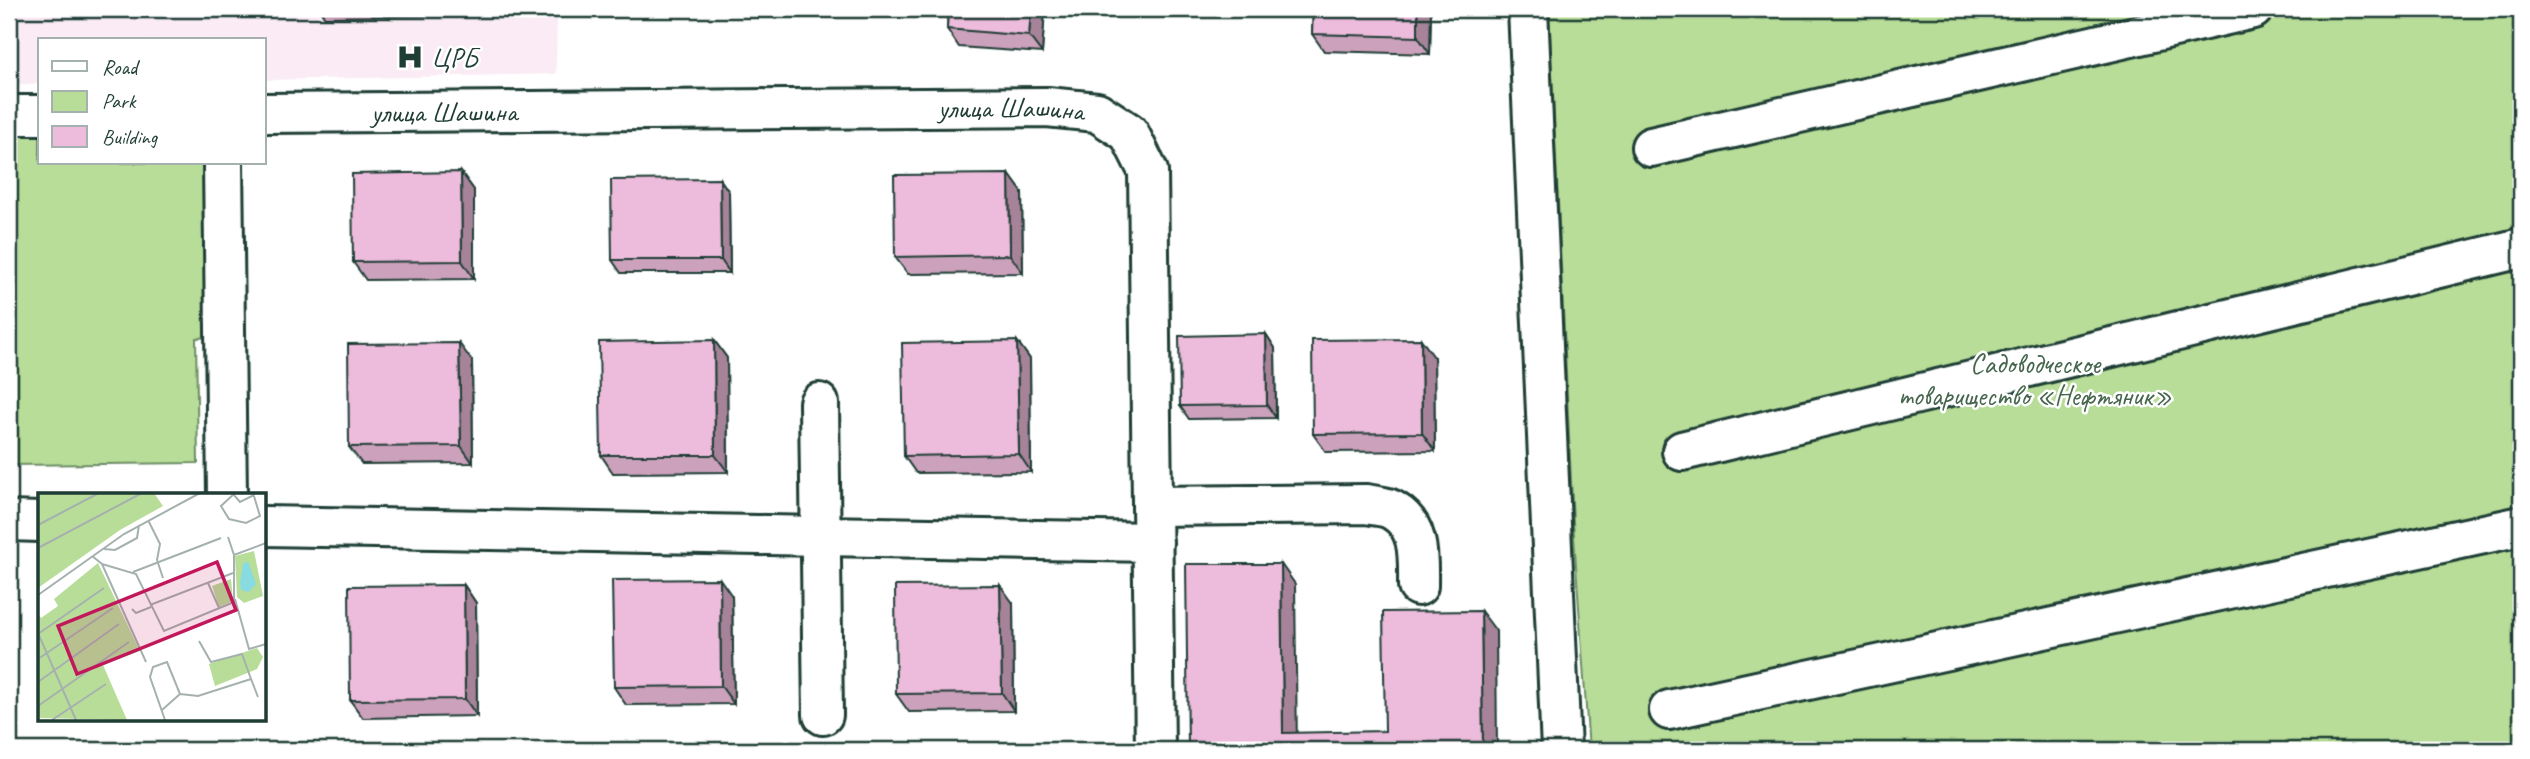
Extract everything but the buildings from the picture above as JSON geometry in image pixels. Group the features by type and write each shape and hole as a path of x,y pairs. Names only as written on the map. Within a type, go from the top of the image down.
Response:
{"street":[{"path":"1528,9 1561,750"},
{"path":"1651,147 2253,9"},
{"name":"улица Шашина","path":"266,113 1047,107 1097,111 1129,133 1148,171 1155,750"},
{"path":"9,115 38,115"},
{"path":"223,164 227,493"},
{"path":"1682,451 2521,248"},
{"path":"820,403 823,715"},
{"path":"266,526 821,536 1153,524 1367,504 1394,510 1409,526 1418,543 1418,586"},
{"path":"9,521 38,522"},
{"path":"1669,710 2521,526"}],"shaded area":[{"name":"ЦРБ","path":"9,9 557,9 556,74 266,80 266,38 38,38 38,84 9,85"}],"green space":[{"name":"Садоводческое товарищество «Нефтяник»","path":"1549,9 2521,9 2521,750 1589,750 1573,522"},
{"path":"38,129 38,164 215,164 217,337 196,338 198,463 9,465 9,132"}],"place":[{"name":"ЦРБ","path":"410,57"}]}
